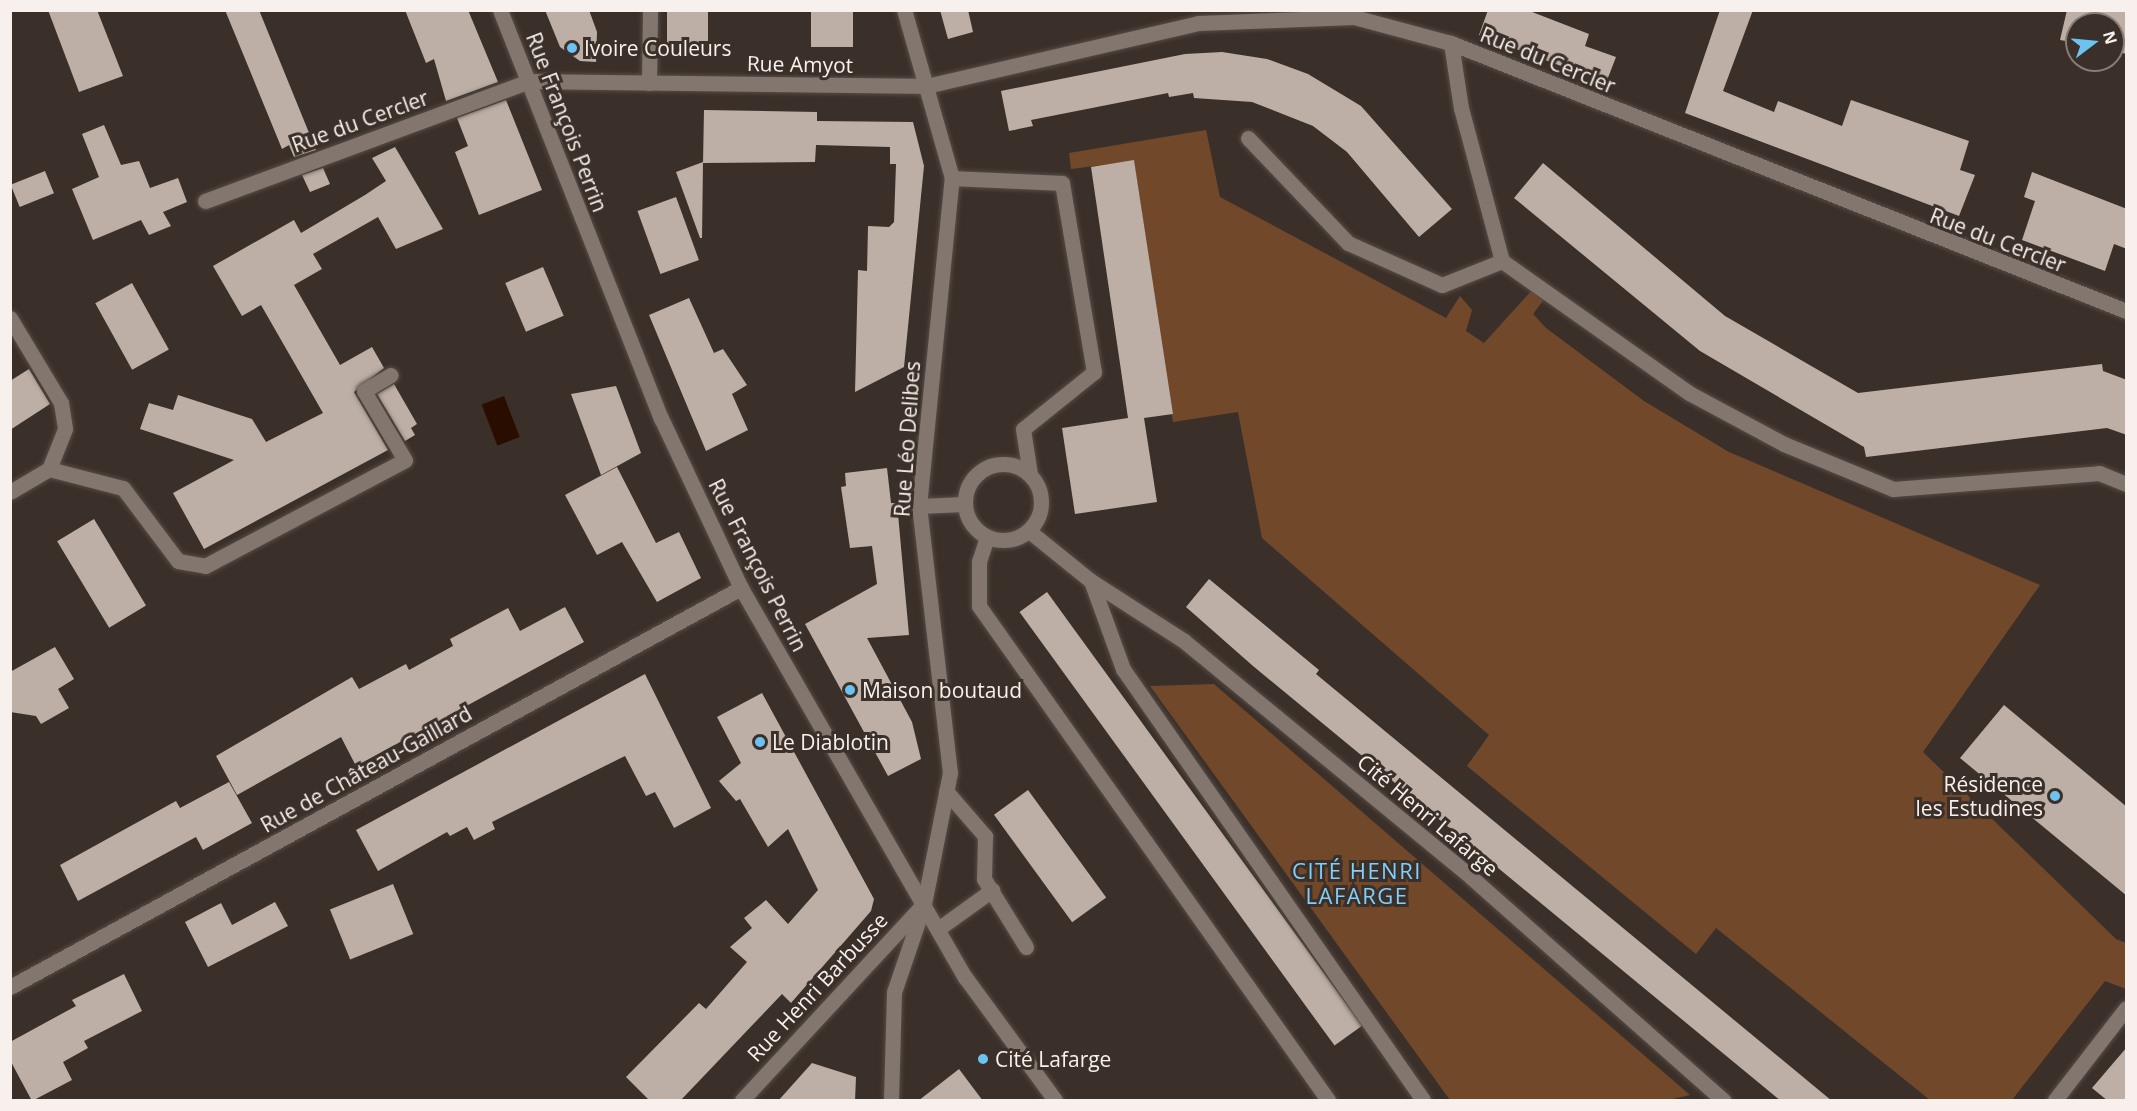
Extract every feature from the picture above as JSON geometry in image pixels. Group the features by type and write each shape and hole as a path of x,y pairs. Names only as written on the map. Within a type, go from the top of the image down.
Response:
{"street":[{"name":"Rue François Perrin","path":"500,10 661,418 741,588 965,977 1055,1101"},
{"path":"649,83 650,10"},
{"name":"Rue Léo Delibes","path":"891,1101 894,992 924,904 950,773 919,506 952,178 904,10"},
{"name":"Rue du Cercler","path":"926,86 1198,23 1354,17 1451,43 2127,311"},
{"path":"1451,43 1461,108 1502,261 1689,393 1784,444 1893,489 2099,473 2127,484"},
{"name":"Rue Amyot","path":"529,81 926,86"},
{"name":"Rue du Cercler","path":"205,201 529,81"},
{"path":"1248,138 1348,243 1442,285 1502,261"},
{"path":"952,178 1062,183 1094,372 1023,429 1030,474 1041,503 1029,531 1006,541 987,537 973,527 964,504 972,479 994,465 1013,465 1030,474"},
{"path":"10,318 61,403 65,429 49,469 10,492"},
{"path":"49,469 123,488 178,561 205,566 405,460 364,391 391,375"},
{"path":"919,506 964,504"},
{"name":"Cité Henri Lafarge","path":"1029,531 1091,581 1184,641 1471,877 1724,1101"},
{"path":"987,537 979,561 979,606 1328,1101"},
{"path":"1091,581 1123,669 1423,1101"},
{"name":"Rue de Château-Gaillard","path":"10,987 741,588"},
{"path":"946,791 985,836 984,879 1026,946"},
{"path":"938,929 992,890"},
{"name":"Rue Henri Barbusse","path":"742,1101 924,904"},
{"path":"2055,1101 2126,1008"}],"shaded area":[{"path":"1206,130 1220,197 1446,318 1460,296 1472,310 1466,331 1484,343 1533,289 1545,298 1533,314 1546,328 1644,401 1729,452 2040,585 1923,752 2116,939 2126,943 2126,989 2105,981 2012,1100 1930,1100 1716,928 1696,954 1467,766 1489,735 1262,538 1238,412 1173,422 1134,161 1071,169 1069,153"},
{"path":"504,396 520,437 497,446 482,405"},
{"path":"1214,684 1690,1095 1668,1100 1450,1100 1150,686"}],"building":[{"path":"48,10 97,10 123,76 79,92"},
{"path":"225,10 259,10 316,150 294,157 289,145 282,149"},
{"path":"405,10 468,10 498,82 446,101 434,59 426,63"},
{"path":"545,10 589,10 597,32 596,62 580,61 560,47"},
{"path":"667,10 708,10 708,49 667,49"},
{"path":"811,10 853,10 853,47 811,47"},
{"path":"940,10 968,10 973,32 948,39"},
{"path":"1488,10 1527,10 1589,34 1585,46 1616,57 1606,83 1479,35"},
{"path":"1720,10 1753,10 1723,91 1774,112 1778,101 1842,126 1851,100 1969,141 1960,170 1975,175 1959,216 1685,113"},
{"path":"2067,10 2127,10 2127,54 2125,54 2125,12 2067,12"},
{"path":"2065,19 2065,41 2060,40"},
{"path":"1222,52 1267,59 1308,74 1361,106 1452,209 1419,237 1347,152 1313,126 1252,102 1194,98 1193,93 1169,97 1168,93 1031,120 1033,126 1009,131 1001,91 1185,54"},
{"path":"506,100 542,190 479,215 455,152 468,146 457,118"},
{"path":"704,110 817,112 817,121 913,122 924,166 904,367 855,392 858,270 867,271 868,226 889,227 894,222 896,164 890,164 890,147 816,145 815,162 703,163"},
{"path":"104,125 121,165 139,161 150,188 178,178 187,202 163,212 171,226 149,235 141,220 93,240 72,189 99,177 82,134"},
{"path":"395,147 443,229 396,249 378,217 313,254 322,269 294,285 340,365 372,347 384,368 354,392 388,450 204,549 173,493 234,460 140,429 149,403 173,410 178,395 252,419 266,442 323,413 261,305 242,316 213,266 294,220 301,233 365,195 386,181 372,158"},
{"path":"1134,160 1173,414 1144,418 1157,502 1075,514 1062,428 1128,418 1091,167"},
{"path":"703,162 702,238 700,238 676,172"},
{"path":"1543,163 1725,316 1858,393 2102,364 2103,371 2127,380 2127,435 2107,428 1866,457 1864,447 1700,351 1514,198"},
{"path":"323,168 330,184 310,192 302,175"},
{"path":"45,171 54,193 20,207 11,185"},
{"path":"2032,172 2127,209 2127,249 2114,244 2105,271 2022,240 2035,201 2024,197"},
{"path":"676,197 699,260 660,274 637,211"},
{"path":"543,267 564,316 526,332 505,283"},
{"path":"132,283 169,349 132,370 95,303"},
{"path":"689,298 714,353 723,349 747,385 732,394 748,430 706,451 649,315"},
{"path":"29,369 50,404 10,430 10,381"},
{"path":"394,384 417,424 411,428 415,435 405,441 377,394"},
{"path":"616,386 641,453 601,475 571,394"},
{"path":"617,467 656,543 679,532 701,578 657,602 622,542 597,555 565,495"},
{"path":"887,468 891,503 897,503 909,635 867,638 912,722 921,759 888,776 805,624 877,584 872,546 850,548 841,487 846,486 845,473"},
{"path":"94,519 146,606 109,628 57,541"},
{"path":"1209,579 1319,670 1316,674 1832,1101 1781,1101 1253,666 1186,607"},
{"path":"1047,592 1362,1026 1335,1046 1019,612"},
{"path":"565,607 584,642 356,766 341,737 237,795 216,756 352,677 359,689 406,664 409,670 453,646 450,639 508,608 520,631"},
{"path":"55,647 74,679 58,689 69,708 41,724 36,716 10,712 10,672"},
{"path":"645,674 711,808 674,828 655,792 646,796 625,756 492,822 495,829 474,840 467,827 450,836 447,832 378,871 356,830"},
{"path":"762,693 874,899 871,911 791,1003 782,994 680,1101 650,1101 626,1077 699,1003 706,1009 747,962 730,947 752,928 744,918 766,900 788,924 818,890 788,829 768,847 740,799 736,801 719,781 741,763 717,717"},
{"name":"Résidence les Estudines","path":"2004,705 2127,807 2127,896 1960,758"},
{"path":"229,782 252,823 203,850 196,837 78,901 60,865 176,801 180,808"},
{"path":"1028,790 1106,898 1072,922 994,815"},
{"path":"393,884 413,934 350,960 330,909"},
{"path":"275,902 288,926 208,967 185,922 221,903 232,925"},
{"path":"124,974 142,1011 84,1041 88,1048 63,1062 72,1080 32,1101 10,1060 10,1042 76,1006 72,1000"},
{"path":"2127,1047 2127,1101 2108,1101 2092,1088"},
{"path":"812,1063 856,1077 855,1101 778,1101"},
{"path":"959,1069 983,1101 918,1101"}],"place":[{"name":"Ivoire Couleurs","path":"572,48"},
{"name":"Maison boutaud","path":"850,690"},
{"name":"Le Diablotin","path":"760,742"},
{"name":"Résidence les Estudines","path":"2055,796"},
{"name":"Cité Lafarge","path":"983,1059"}],"district":[{"name":"CITÉ HENRI LAFARGE","path":"1357,882"}]}
